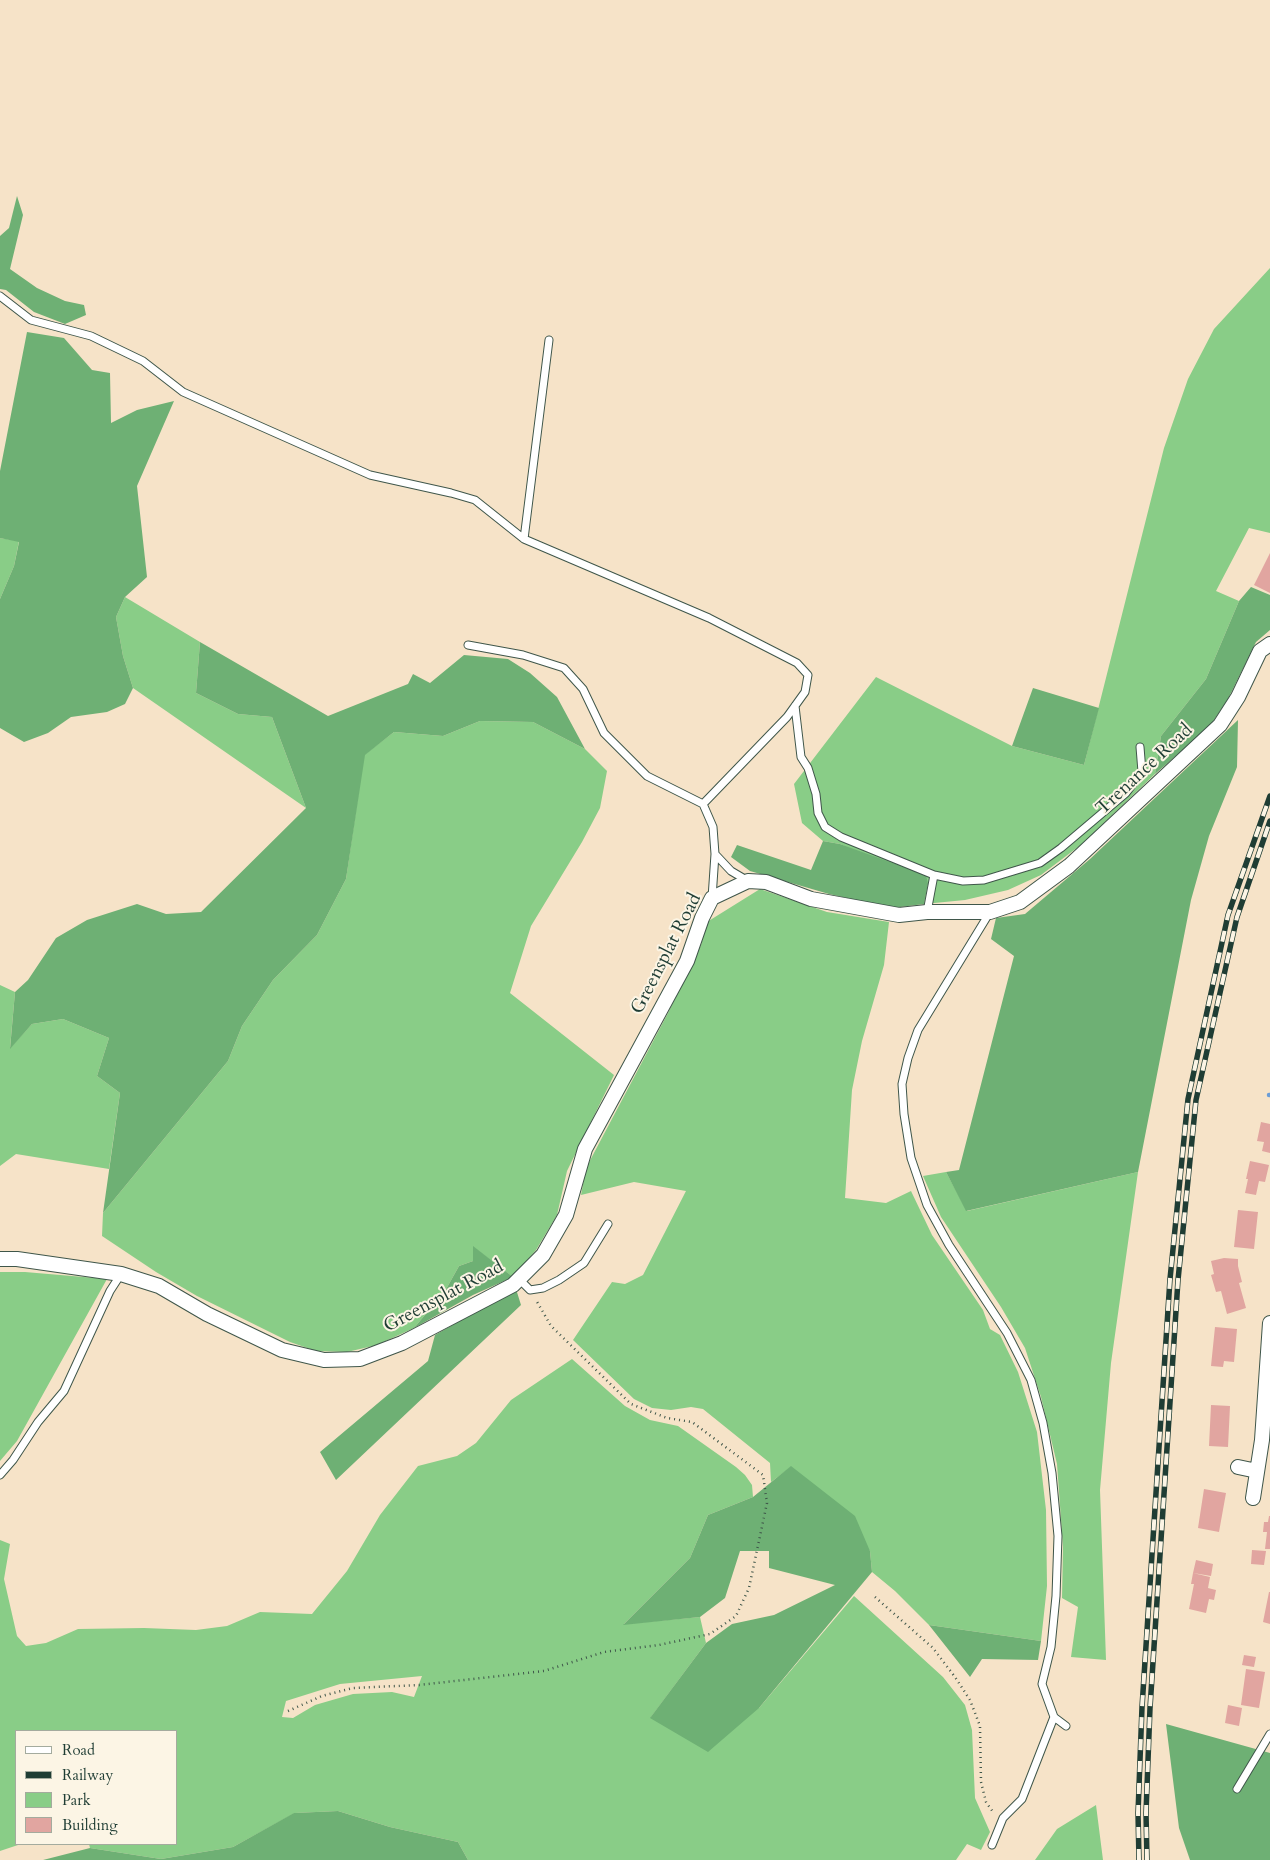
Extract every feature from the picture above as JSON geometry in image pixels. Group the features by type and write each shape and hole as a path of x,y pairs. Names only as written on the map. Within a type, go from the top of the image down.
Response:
{"street":[{"name":"Trenance Road","path":"748,881 766,882 810,899 899,915 927,912 990,912 1020,902 1069,866 1220,725 1238,697 1260,651 1270,644"},
{"name":"Greensplat Road","path":"0,1259 17,1259 121,1274 159,1286 207,1314 282,1350 324,1360 360,1359 402,1344 513,1285 543,1255 566,1215 585,1149 687,960 702,918 712,898 748,881"},
{"path":"1253,1498 1262,1440 1270,1323"},
{"path":"1238,1467 1257,1471"}],"lane":[{"path":"0,296 31,320 91,336 143,361 183,392 370,475 451,492 475,500 524,539 709,618 797,663 808,675 805,692 787,716 703,804"},
{"path":"524,539 549,340"},
{"path":"468,645 523,655 564,668 583,689 604,733 647,776 703,804 713,827 715,854 712,898"},
{"path":"795,706 801,757 808,768 816,794 818,812 825,827 841,837 934,875 963,880 984,880 1040,863 1126,793 1142,772 1140,747"},
{"path":"715,854 731,871 748,881"},
{"path":"927,912 934,875"},
{"path":"990,912 918,1030 908,1058 902,1084 904,1114 911,1158 927,1205 963,1268 1007,1333 1031,1380 1043,1423 1052,1473 1058,1536 1056,1596 1051,1647 1042,1684 1054,1716 1066,1726"},
{"path":"519,1279 530,1290 543,1288 584,1263 608,1224"},
{"path":"0,1475 13,1460 38,1422 64,1391 110,1291 121,1274"},
{"path":"992,1845 1003,1818 1022,1799 1054,1716"},
{"path":"1236,1789 1270,1734"}],"path":[{"path":"288,1711 322,1696 353,1688 420,1685 544,1671 604,1652 659,1645 710,1634 736,1616 749,1588 766,1503 763,1475 692,1422 667,1418 631,1404 550,1326 530,1290"},
{"path":"874,1597 933,1648 970,1700 980,1726 981,1782 986,1802 993,1812 1003,1818"}],"green space":[{"path":"17,196 23,215 10,269 37,288 65,301 84,305 86,315 65,324 34,312 6,290 0,289 0,236 9,228"},
{"path":"1270,268 1270,533 1249,528 1216,591 1239,601 1206,679 1161,736 1155,774 1082,844 1041,875 1008,890 965,900 924,904 928,884 840,844 823,841 802,823 794,784 876,677 1012,746 1084,765 1164,448 1188,379 1214,329"},
{"path":"27,332 64,338 92,370 110,373 111,423 137,410 174,401 137,486 147,577 125,597 116,617 123,656 133,688 125,704 107,712 71,717 48,733 24,742 0,728 0,599 14,566 19,542 0,538 0,471"},
{"path":"0,538 19,541 14,566 0,599"},
{"path":"1251,587 1270,595 1270,630 1256,642 1228,699 1210,726 1155,774 1161,736 1206,679 1239,601"},
{"path":"125,597 200,642 196,693 238,714 272,717 306,808 133,688 123,656 116,617"},
{"path":"200,642 328,716 408,684 413,674 430,683 464,655 508,659 530,673 557,697 585,749 533,722 480,721 443,736 394,732 365,755 346,879 317,935 273,980 242,1026 228,1061 103,1213 120,1093 97,1076 109,1038 63,1019 32,1024 10,1049 15,992 28,980 56,938 87,920 137,904 166,914 201,912 306,808 272,717 238,714 196,693"},
{"path":"1033,688 1099,708 1084,765 1012,746"},
{"path":"1238,720 1237,767 1209,836 1191,900 1138,1172 966,1211 946,1172 959,1170 1014,956 991,939 996,918 1025,914 1090,859"},
{"path":"480,721 533,722 585,749 607,771 600,808 582,842 531,926 510,993 614,1075 567,1171 557,1215 536,1250 513,1277 473,1247 473,1261 459,1266 445,1291 414,1328 377,1345 347,1352 316,1351 290,1342 197,1296 156,1272 102,1236 103,1213 228,1061 242,1026 273,980 317,935 346,879 364,755 394,732 443,736"},
{"path":"823,841 840,844 926,875 928,884 924,904 892,908 829,894 750,871 731,857 737,845 811,870"},
{"path":"760,889 827,912 889,922 884,965 862,1041 852,1090 845,1198 886,1203 911,1191 932,1235 983,1310 990,1329 1000,1335 1018,1372 1037,1432 1046,1510 1047,1586 1041,1641 929,1625 895,1591 872,1572 870,1551 791,1467 771,1482 770,1463 703,1409 691,1407 671,1410 652,1408 634,1399 573,1340 612,1282 625,1284 643,1275 686,1191 634,1182 581,1195 586,1168 668,1013 701,945 707,922"},
{"path":"0,985 15,992 10,1048 32,1024 63,1019 109,1038 97,1076 120,1093 109,1169 16,1154 0,1166"},
{"path":"946,1172 967,1211 1138,1172 1111,1363 1100,1490 1106,1660 1071,1657 1078,1607 1062,1598 1063,1547 1057,1464 1041,1397 1025,1348 1001,1307 941,1217 923,1176"},
{"path":"473,1246 513,1277 473,1295 414,1328 445,1291 459,1266 473,1261"},
{"path":"0,1272 25,1272 107,1279 17,1441 0,1461"},
{"path":"516,1289 521,1305 336,1480 320,1452 428,1361 435,1335"},
{"path":"572,1359 625,1406 650,1420 678,1426 736,1467 752,1485 753,1497 708,1515 690,1558 624,1624 700,1617 706,1643 651,1717 759,1708 854,1596 943,1677 965,1705 972,1730 975,1798 990,1832 981,1850 967,1844 956,1860 468,1860 458,1842 390,1827 338,1811 295,1813 233,1847 161,1859 90,1848 89,1845 178,1845 178,1730 15,1730 15,1845 18,1845 0,1851 0,1540 10,1544 4,1579 17,1636 26,1646 46,1643 78,1629 144,1628 196,1630 227,1626 260,1612 312,1614 347,1571 380,1515 418,1466 457,1456 476,1443 511,1400","holes":["422,1676 414,1697 392,1692 353,1694 315,1705 293,1718 282,1717 286,1701 340,1684"]},
{"path":"791,1466 855,1516 870,1551 872,1572 759,1708 708,1752 650,1718 706,1643 732,1624 774,1615 835,1585 769,1568 769,1551 740,1551 725,1598 700,1617 623,1625 690,1558 708,1515 753,1497"},
{"path":"929,1625 1041,1641 1038,1660 982,1659 970,1677"},
{"path":"1166,1724 1270,1753 1270,1860 1190,1860 1179,1828"},
{"path":"1096,1805 1103,1860 1035,1860 1057,1829"},
{"path":"338,1811 390,1827 458,1842 468,1860 43,1860 90,1848 161,1859 233,1847 294,1813"}],"building":[{"path":"1270,553 1270,593 1254,585"},
{"path":"1261,1122 1270,1124 1270,1153 1262,1151 1264,1142 1257,1141"},
{"path":"1250,1161 1269,1165 1265,1182 1259,1181 1256,1195 1245,1193"},
{"path":"1238,1210 1258,1212 1254,1249 1234,1247"},
{"path":"1224,1258 1238,1259 1242,1282 1239,1283 1246,1308 1227,1314 1221,1291 1216,1292 1211,1275 1214,1274 1211,1261"},
{"path":"1215,1327 1237,1329 1234,1362 1224,1361 1223,1367 1211,1366"},
{"path":"1211,1405 1230,1406 1228,1447 1209,1446"},
{"path":"1204,1489 1226,1493 1219,1532 1198,1528"},
{"path":"1269,1516 1270,1549 1265,1549 1267,1532 1263,1532 1264,1522 1268,1522"},
{"path":"1252,1550 1266,1551 1264,1565 1251,1564"},
{"path":"1196,1560 1213,1564 1211,1576 1193,1573"},
{"path":"1193,1573 1210,1577 1208,1588 1216,1590 1214,1600 1209,1599 1206,1613 1189,1609 1194,1584 1191,1584"},
{"path":"1270,1592 1270,1624 1263,1622"},
{"path":"1244,1655 1256,1657 1254,1667 1242,1665"},
{"path":"1246,1669 1265,1672 1259,1708 1241,1705"},
{"path":"1228,1705 1242,1708 1239,1726 1225,1723"}],"railway":[{"path":"1139,1860 1138,1813 1142,1707 1170,1279 1188,1099 1228,915 1270,796"},
{"path":"1147,1860 1146,1813 1150,1708 1178,1280 1196,1100 1237,917 1270,821"}]}
